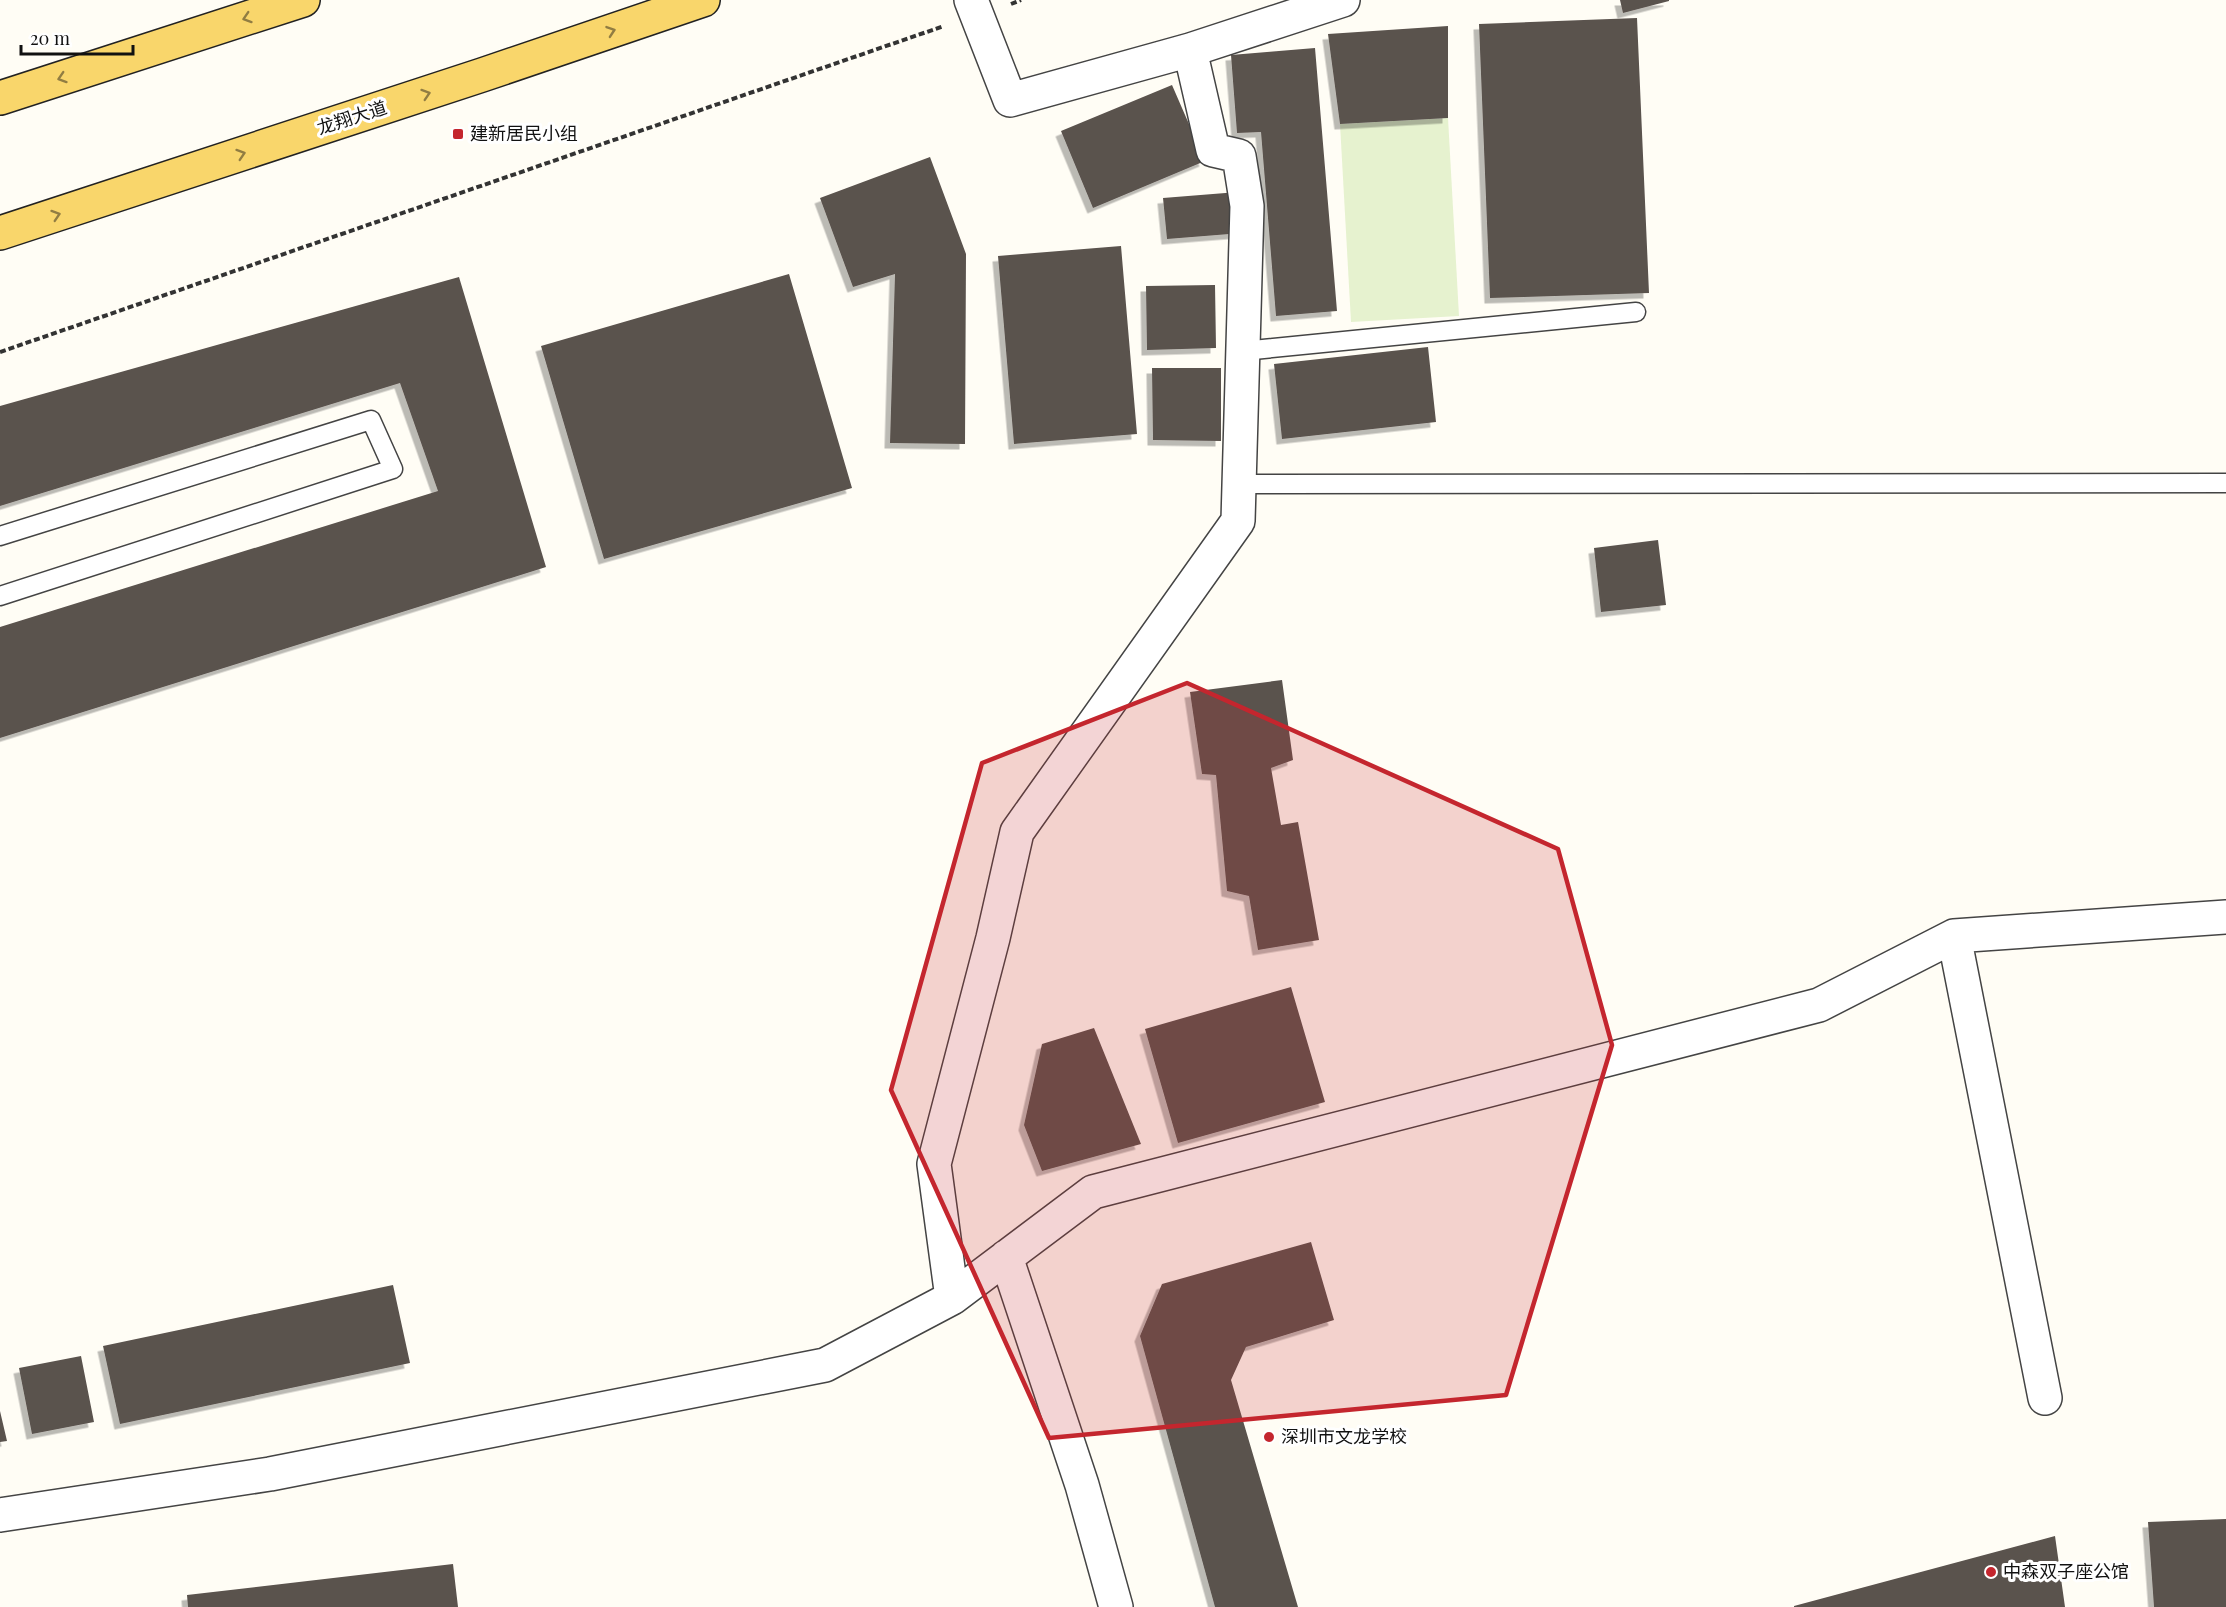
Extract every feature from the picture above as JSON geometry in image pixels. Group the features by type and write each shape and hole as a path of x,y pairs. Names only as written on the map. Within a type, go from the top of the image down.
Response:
{"main road":[{"path":"0,98 303,0"},
{"name":"龙翔大道","path":"0,233 703,0"}],"street":[{"path":"974,8 1010,100 1190,50 1343,0"},
{"path":"952,1298 934,1164 993,938 1017,832 1238,521 1247,206 1239,156 1213,150 1190,50"},
{"path":"0,1515 270,1474 825,1365 952,1298 1093,1192 1819,1005 1954,936 2226,917"},
{"path":"1954,936 2045,1398"},
{"path":"1006,1257 1082,1485 1116,1607"}],"lane":[{"path":"1243,351 1636,312"},
{"path":"0,536 371,420 393,469 0,596"},
{"path":"1239,484 2226,483"}],"path":[{"path":"0,352 974,8 1021,0"}],"highlighted area":[{"path":"1187,683 1558,849 1612,1045 1506,1395 1049,1438 891,1090 982,763"}],"green space":[{"path":"1448,118 1459,316 1351,322 1340,124"}],"building":[{"path":"1620,0 1669,0 1669,1 1623,13"},
{"path":"1637,18 1649,293 1490,298 1479,24"},
{"path":"1448,26 1448,118 1340,124 1328,34"},
{"path":"1315,48 1337,311 1276,316 1261,132 1237,133 1231,55"},
{"path":"1172,85 1205,161 1093,208 1061,131"},
{"path":"930,157 966,254 965,444 890,443 895,274 853,287 820,198"},
{"path":"1238,192 1242,233 1167,239 1163,198"},
{"path":"1121,246 1137,434 1014,444 998,256"},
{"path":"789,274 852,488 604,559 541,346"},
{"path":"459,277 546,567 0,738 0,627 438,491 400,383 0,506 0,406"},
{"path":"1215,285 1216,348 1147,350 1146,286"},
{"path":"1428,347 1436,422 1282,439 1274,364"},
{"path":"1152,368 1221,368 1221,441 1153,440"},
{"path":"1658,540 1666,605 1601,612 1594,548"},
{"path":"1282,680 1293,760 1271,768 1281,825 1298,822 1319,940 1258,950 1249,896 1227,891 1216,775 1202,774 1190,692"},
{"path":"1291,987 1325,1102 1178,1143 1145,1029"},
{"path":"1094,1028 1141,1144 1042,1171 1024,1125 1042,1044"},
{"path":"1311,1242 1334,1320 1246,1347 1231,1380 1298,1607 1215,1607 1140,1336 1162,1284"},
{"path":"393,1285 410,1363 120,1424 103,1346"},
{"path":"81,1356 94,1422 32,1434 19,1368"},
{"path":"0,1411 7,1441 0,1442"},
{"name":"中森双子座公馆","path":"2226,1519 2226,1607 2154,1607 2148,1522"},
{"name":"中森双子座公馆","path":"2055,1536 2065,1607 1794,1607 1794,1606"},
{"path":"453,1564 458,1607 188,1607 187,1595"}],"place":[{"name":"建新居民小组","path":"458,134"},
{"name":"深圳市文龙学校","path":"1269,1437"},
{"name":"中森双子座公馆","path":"1991,1572"}]}
